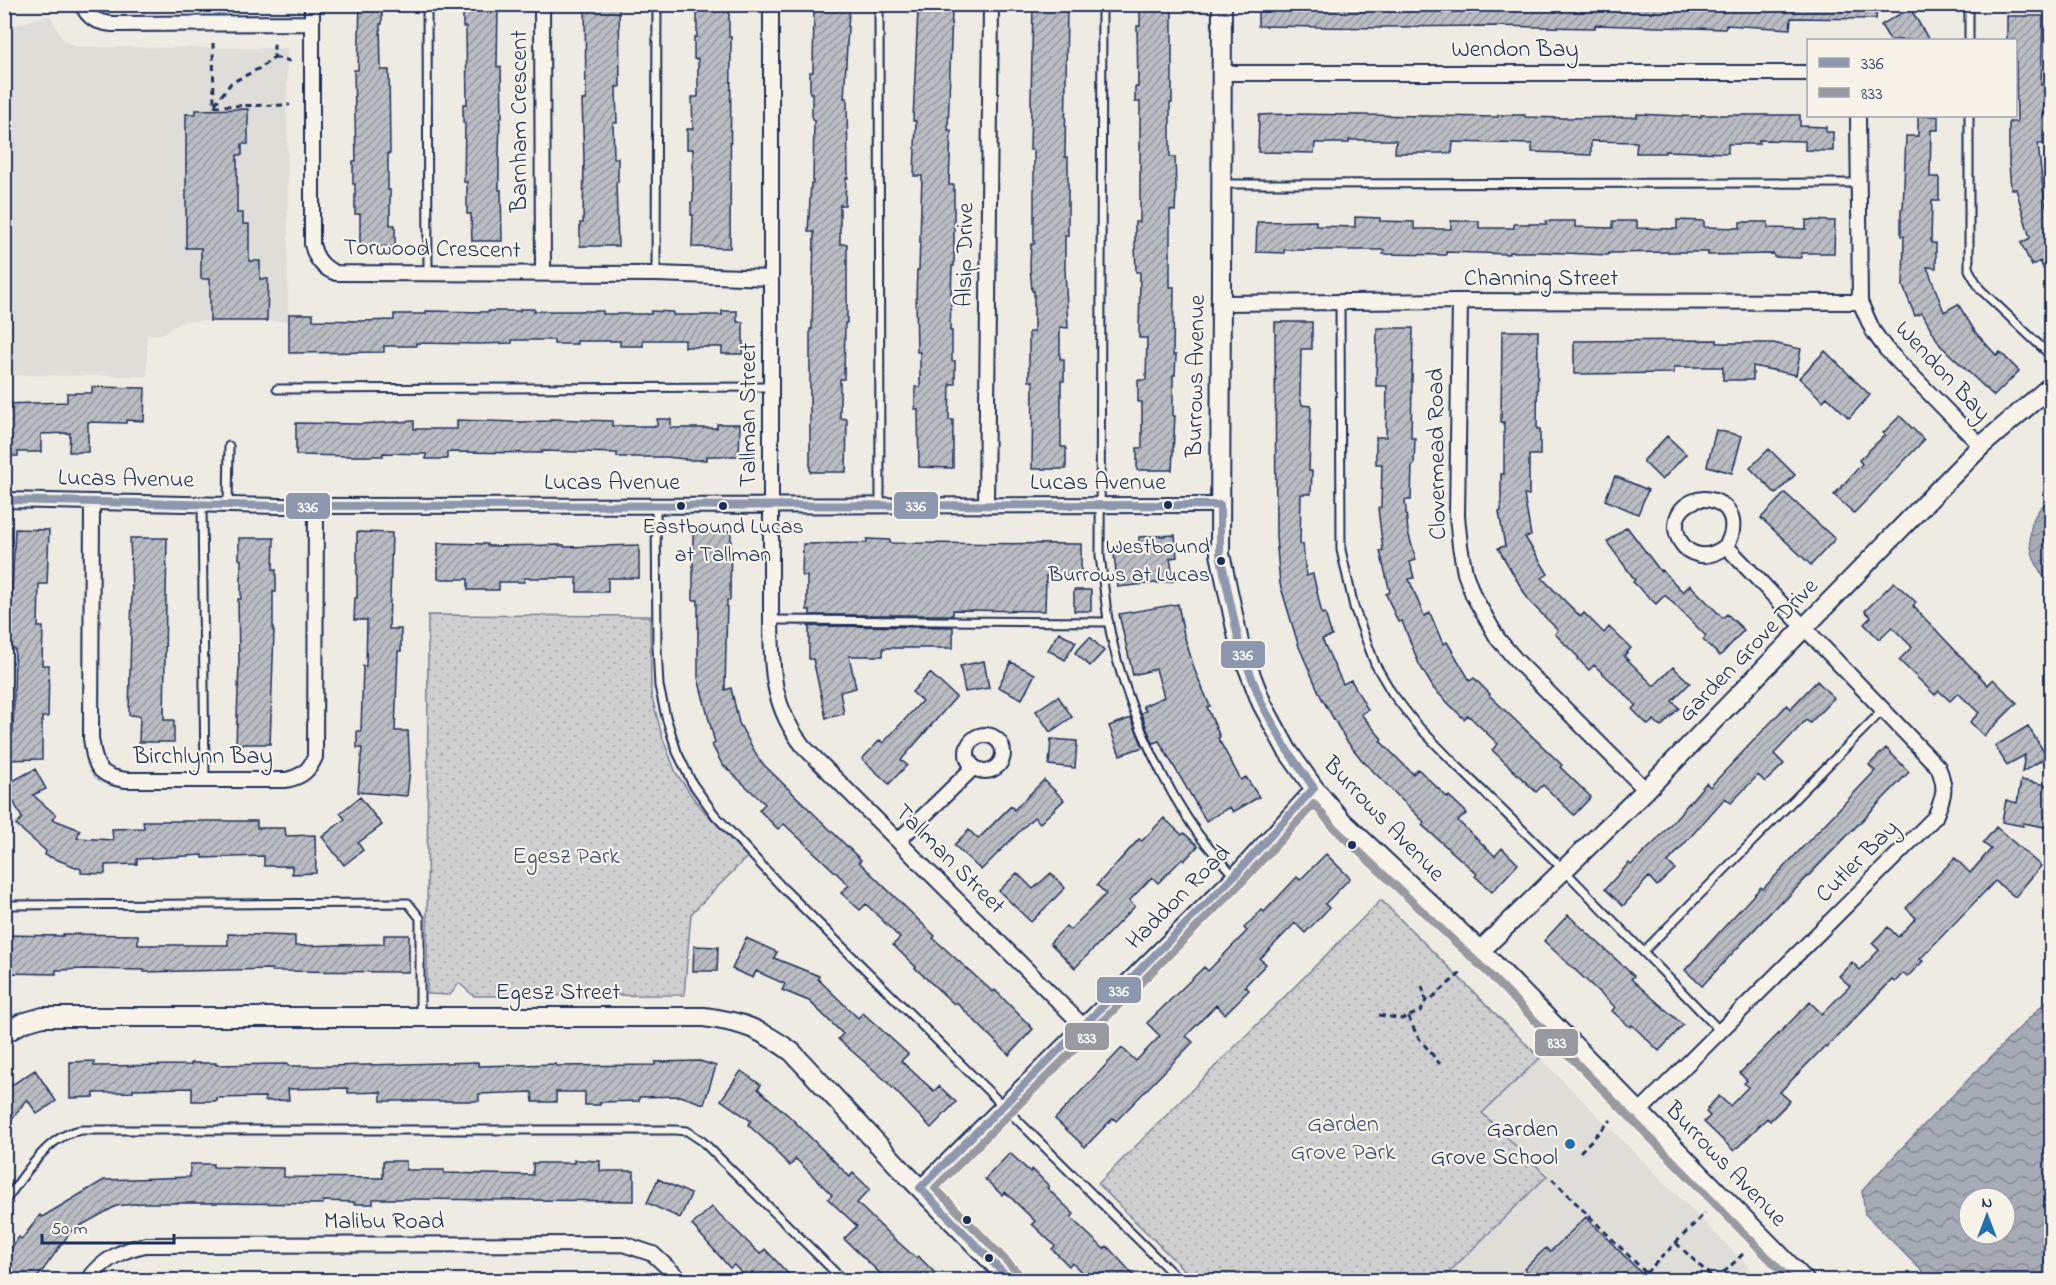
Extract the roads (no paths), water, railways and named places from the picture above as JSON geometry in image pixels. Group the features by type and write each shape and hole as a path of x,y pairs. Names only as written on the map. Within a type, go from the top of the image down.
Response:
{"street":[{"path":"82,4 86,12 97,22 112,24 312,23"},
{"name":"Torwood Crescent","path":"312,4 312,244 314,253 327,270 336,273 656,274 771,278"},
{"name":"Barnham Crescent","path":"542,4 543,273"},
{"name":"Tallman Street","path":"771,4 771,620 774,690 790,730 803,746 1083,1026"},
{"name":"Alsip Drive","path":"986,506 991,4"},
{"name":"Burrows Avenue","path":"1222,4 1220,554 1240,647 1262,704 1287,750 1314,788 1350,828 1480,951 1804,1281"},
{"name":"Wendon Bay","path":"1222,73 1807,73"},
{"name":"Wendon Bay","path":"1858,117 1860,302 1873,332 1886,349 1981,446"},
{"name":"Clovermead Road","path":"1460,301 1457,516 1465,573 1469,584 1484,616 1504,646 1646,790"},
{"name":"Channing Street","path":"1221,303 1860,302"},
{"name":"Garden Grove Drive","path":"1480,951 1646,790 1981,446 2052,385"},
{"path":"1702,499 1723,505 1730,515 1733,526 1731,539 1726,546 1718,553 1707,556 1693,554 1683,547 1676,529 1677,518 1683,509 1696,500 1702,499"},
{"name":"Lucas Avenue","path":"4,500 316,506 1220,505"},
{"name":"Birchlynn Bay","path":"92,502 91,738 96,763 111,778 126,780 286,780 297,777 311,767 315,757 316,506"},
{"name":"Cutler Bay","path":"1639,1112 1935,817 1944,794 1944,781 1938,767 1726,546"},
{"path":"899,840 974,767"},
{"name":"Haddon Road","path":"920,1188 1234,876 1314,788"},
{"name":"Egesz Street","path":"4,1034 22,1023 43,1017 704,1017 732,1020 771,1037 792,1052 1010,1281"},
{"name":"Malibu Road","path":"88,1281 97,1269 113,1256 131,1248 146,1245 623,1245 653,1254 681,1281"}],"lane":[{"path":"427,4 428,273"},
{"path":"656,274 657,4"},
{"path":"879,4 880,506"},
{"path":"1102,4 1100,556 1109,622 1122,675 1151,751 1174,795 1199,834 1234,876"},
{"path":"1969,4 1969,39"},
{"path":"1969,117 1969,270 1980,289 2052,357"},
{"path":"1222,184 1858,183"},
{"path":"1340,302 1341,550 1361,632 1375,664 1392,693 1416,724 1456,766 1564,870 1720,1031"},
{"path":"277,389 770,387"},
{"path":"228,446 228,504"},
{"path":"202,503 205,779"},
{"path":"656,506 659,686 677,752 692,783 715,815 780,885 1179,1281"},
{"path":"771,620 1109,622"},
{"path":"1643,952 1883,710"},
{"path":"4,905 408,903 420,918 420,1017"},
{"path":"4,1202 49,1145 69,1132 82,1130 687,1131 702,1141 843,1281"}],"water":[{"path":"2051,499 2051,585 2037,565 2030,541 2034,518"},
{"path":"2051,996 2051,1280 1931,1280 1865,1214 1862,1191"}],"place":[{"name":"Eastbound Lucas at Tallman","path":"723,506"},
{"name":"Westbound Burrows at Lucas","path":"1221,561"},
{"name":"Garden Grove School","path":"1570,1144"}],"park label":[{"name":"Egesz Park","path":"566,857"},
{"name":"Garden Grove Park","path":"1343,1139"}]}
